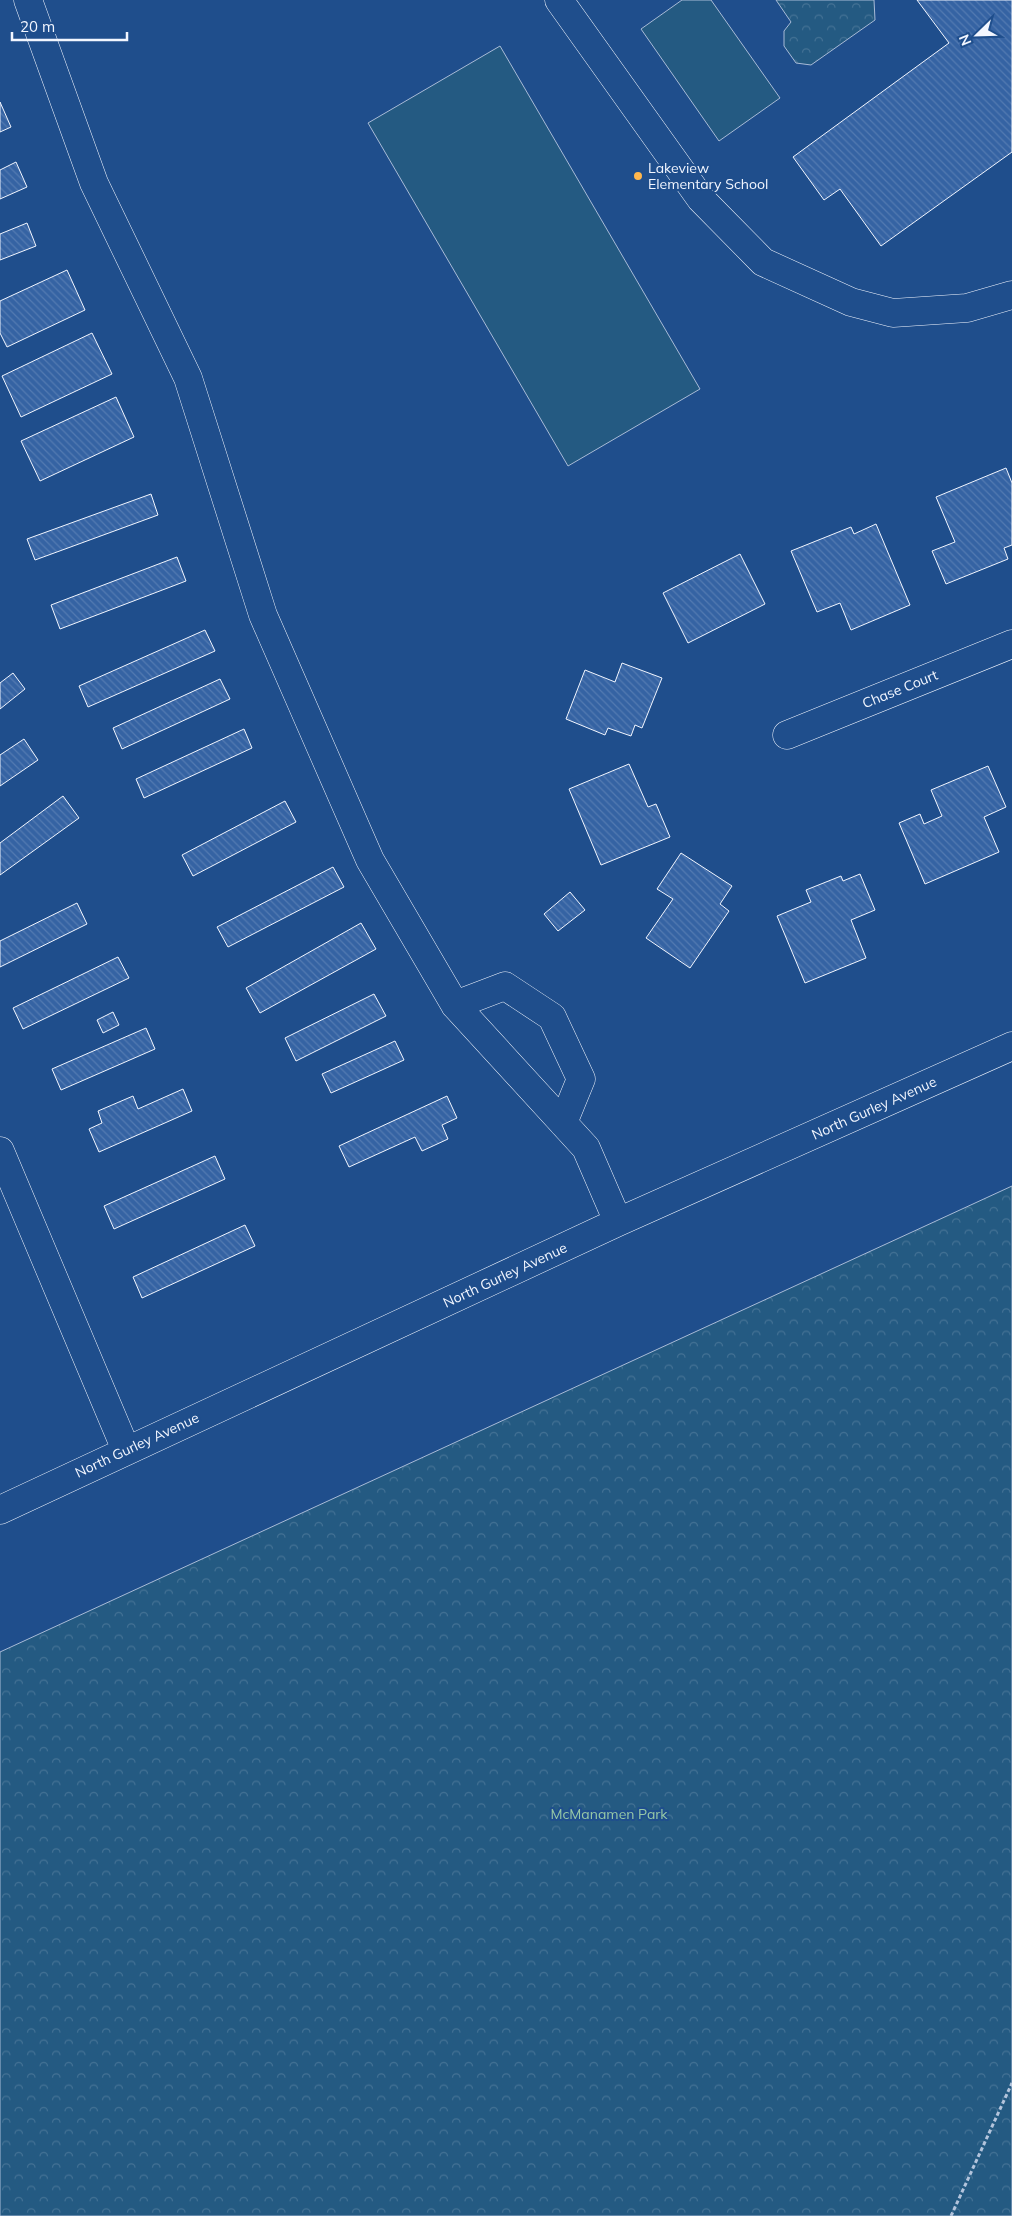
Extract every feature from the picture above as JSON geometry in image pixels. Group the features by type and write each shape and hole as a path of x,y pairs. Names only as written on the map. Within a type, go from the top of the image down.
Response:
{"street":[{"path":"28,0 94,184 188,378 263,615 370,860 455,1005 586,1148 618,1222"},
{"path":"559,0 701,199 763,262 851,302 893,313 967,308 1012,295"},
{"name":"Chase Court","path":"787,735 1012,644"},
{"path":"455,1005 505,986 552,1017 581,1079 563,1123"},
{"name":"North Gurley Avenue","path":"0,1510 618,1222 1012,1046"},
{"path":"0,1151 126,1450"}],"path":[{"path":"951,2216 1012,2083"}],"green space":[{"path":"682,0 711,0 780,98 719,141 641,29"},
{"path":"776,0 874,0 875,20 811,65 796,63 784,46 784,31 791,22"},
{"path":"500,46 700,389 568,466 368,123"},
{"name":"McManamen Park","path":"1012,1186 1012,2216 0,2216 0,1652"}],"building":[{"path":"917,0 1012,0 1012,152 881,246 840,189 824,200 793,157 949,43"},
{"path":"0,102 11,127 0,132"},
{"path":"16,162 27,187 0,199 0,170"},
{"path":"27,223 36,246 0,260 0,234"},
{"path":"67,270 85,310 7,347 0,333 0,301"},
{"path":"92,333 112,374 21,417 2,376"},
{"path":"116,397 134,437 40,481 21,441"},
{"path":"1006,468 1012,483 1012,545 1004,548 1008,559 946,584 932,551 955,542 936,497"},
{"path":"151,494 158,515 35,560 27,539"},
{"path":"876,524 910,605 851,630 840,603 817,612 791,551 851,527 854,534"},
{"path":"740,554 765,604 688,643 663,593"},
{"path":"177,557 186,581 60,629 51,605"},
{"path":"205,630 215,651 88,707 79,686"},
{"path":"622,663 662,678 642,728 635,725 631,736 608,728 605,735 566,719 585,670 615,682"},
{"path":"13,673 25,689 0,709 0,683"},
{"path":"220,679 230,699 122,749 113,728"},
{"path":"244,729 252,748 144,798 136,779"},
{"path":"24,739 38,760 0,786 0,755"},
{"path":"629,764 648,807 656,804 670,837 601,865 569,789"},
{"path":"988,766 1006,807 984,817 999,852 925,884 899,823 920,814 924,824 942,816 931,790"},
{"path":"63,796 79,818 0,875 0,843"},
{"path":"285,801 296,822 193,876 182,855"},
{"path":"681,853 732,886 720,904 729,911 690,968 646,938 673,899 657,889"},
{"path":"333,867 344,887 228,947 217,927"},
{"path":"860,874 875,910 851,920 866,958 805,983 777,916 811,902 806,890 841,876 843,881"},
{"path":"570,892 585,910 558,931 544,914"},
{"path":"77,903 87,924 0,967 0,941"},
{"path":"361,923 376,949 260,1013 246,988"},
{"path":"118,957 129,978 23,1029 13,1008"},
{"path":"374,994 386,1016 296,1061 285,1038"},
{"path":"113,1012 119,1025 103,1033 97,1020"},
{"path":"146,1028 155,1049 61,1090 52,1069"},
{"path":"395,1041 404,1060 331,1093 322,1074"},
{"path":"183,1089 192,1111 99,1152 89,1129 102,1123 98,1111 133,1096 138,1109"},
{"path":"447,1096 457,1118 442,1125 448,1139 422,1151 415,1137 349,1167 339,1146"},
{"path":"215,1156 225,1179 114,1229 104,1206"},
{"path":"245,1225 255,1246 142,1298 133,1277"}],"place":[{"name":"Lakeview Elementary School","path":"638,176"}]}
